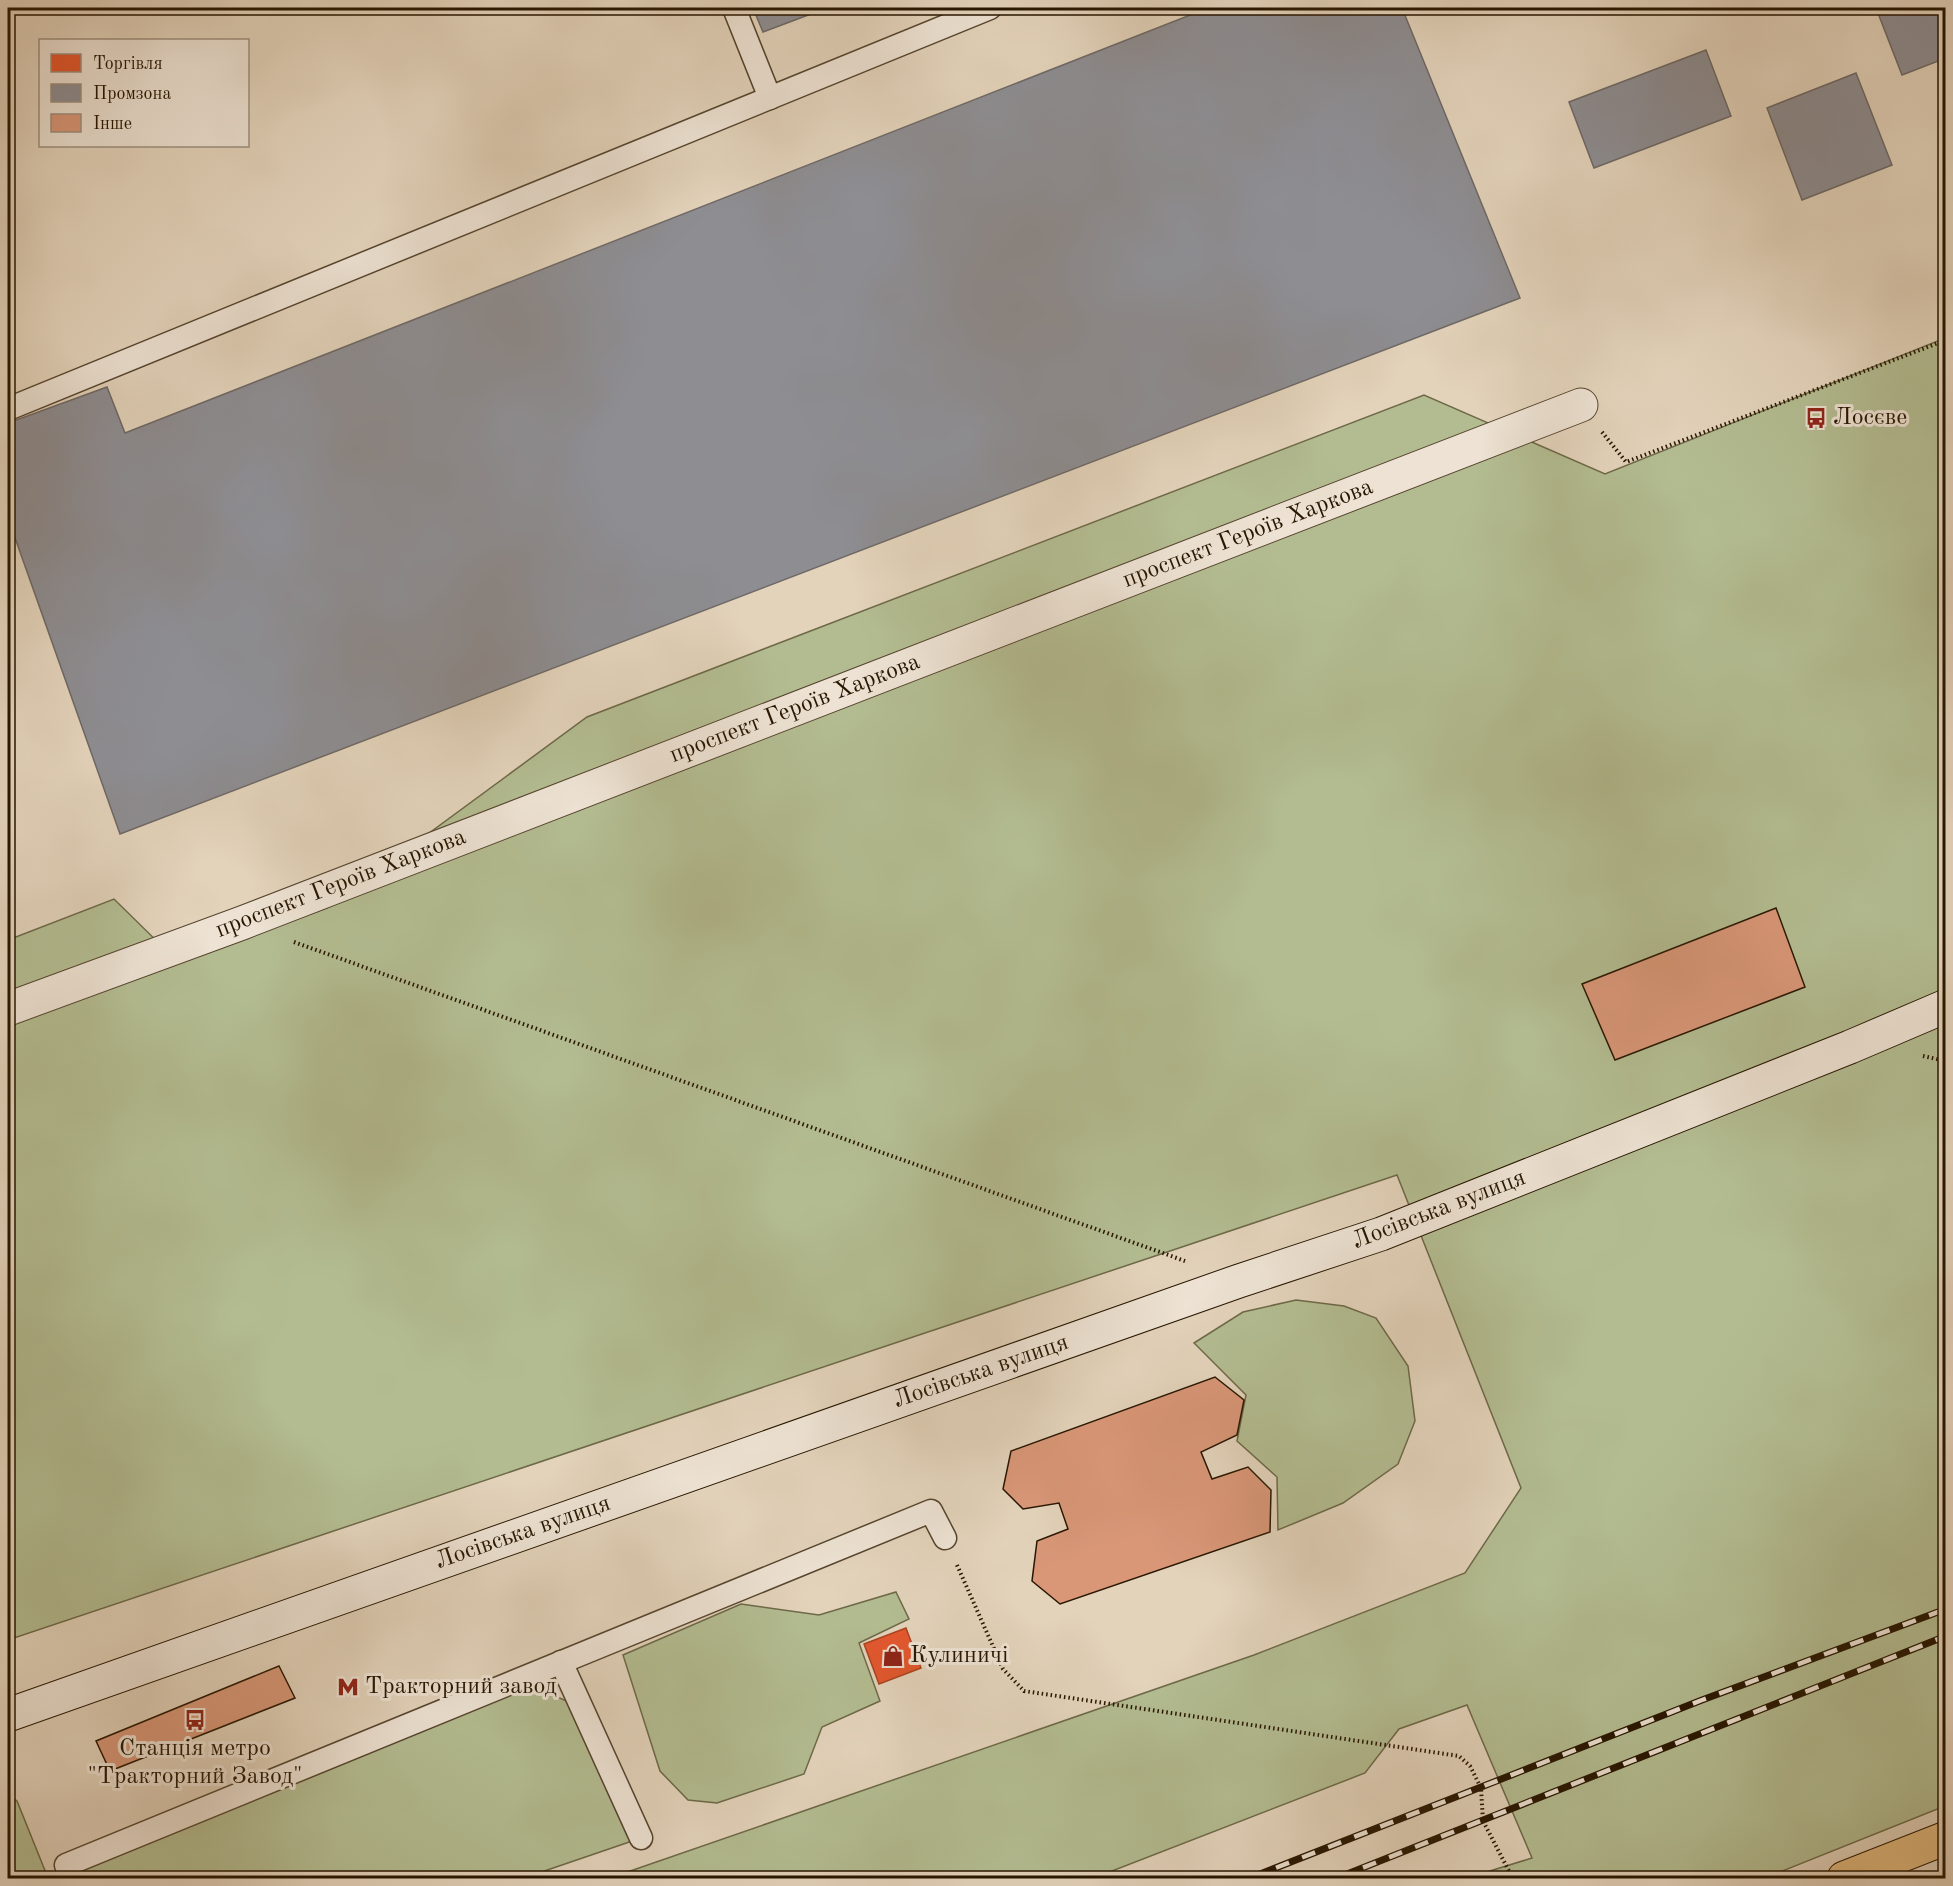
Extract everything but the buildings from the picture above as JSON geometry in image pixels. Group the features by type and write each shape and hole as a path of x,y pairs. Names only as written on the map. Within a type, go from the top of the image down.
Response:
{"main road":[{"name":"проспект Героїв Харкова","path":"8,1009 242,923 1581,405"},
{"name":"Лосівська вулиця","path":"8,1715 1239,1281 1381,1234 1946,1006"},
{"path":"1844,1878 1946,1838"}],"lane":[{"path":"734,8 770,98"},
{"path":"8,410 990,8"},
{"path":"71,1878 66,1865 931,1511 945,1538"},
{"path":"561,1662 641,1838"}],"path":[{"path":"1581,405 1626,462 1946,340"},
{"path":"242,923 1239,1281"},
{"path":"945,1538 1003,1669 1024,1691 1459,1756 1470,1766 1481,1788 1483,1821 1511,1878"}],"green space":[{"path":"1945,338 1945,1806 1765,1878 1467,1878 1532,1858 1467,1705 1399,1729 1365,1773 1094,1878 610,1878 1254,1655 1465,1573 1521,1488 1397,1175 8,1640 8,940 114,899 177,961 327,908 587,717 1424,395 1605,474"},
{"path":"1296,1300 1344,1306 1376,1318 1408,1366 1415,1421 1398,1464 1343,1503 1278,1530 1277,1477 1237,1441 1246,1395 1194,1343 1243,1312"},
{"path":"896,1592 909,1619 859,1643 880,1701 822,1727 804,1774 717,1803 688,1800 660,1771 623,1655 741,1604 819,1615"},
{"path":"517,1680 581,1707 641,1838 524,1878 71,1878 66,1865"},
{"path":"8,1794 17,1801 48,1878 8,1878"}],"railway":[{"path":"1250,1878 1702,1700 1946,1609"},
{"path":"1337,1878 1946,1636"}],"place":[{"name":"Лосєве","path":"1816,418"},
{"name":"Кулиничі","path":"893,1656"},
{"name":"Тракторний завод","path":"348,1687"},
{"name":"Станція метро \"Тракторний Завод\"","path":"195,1720"}]}
